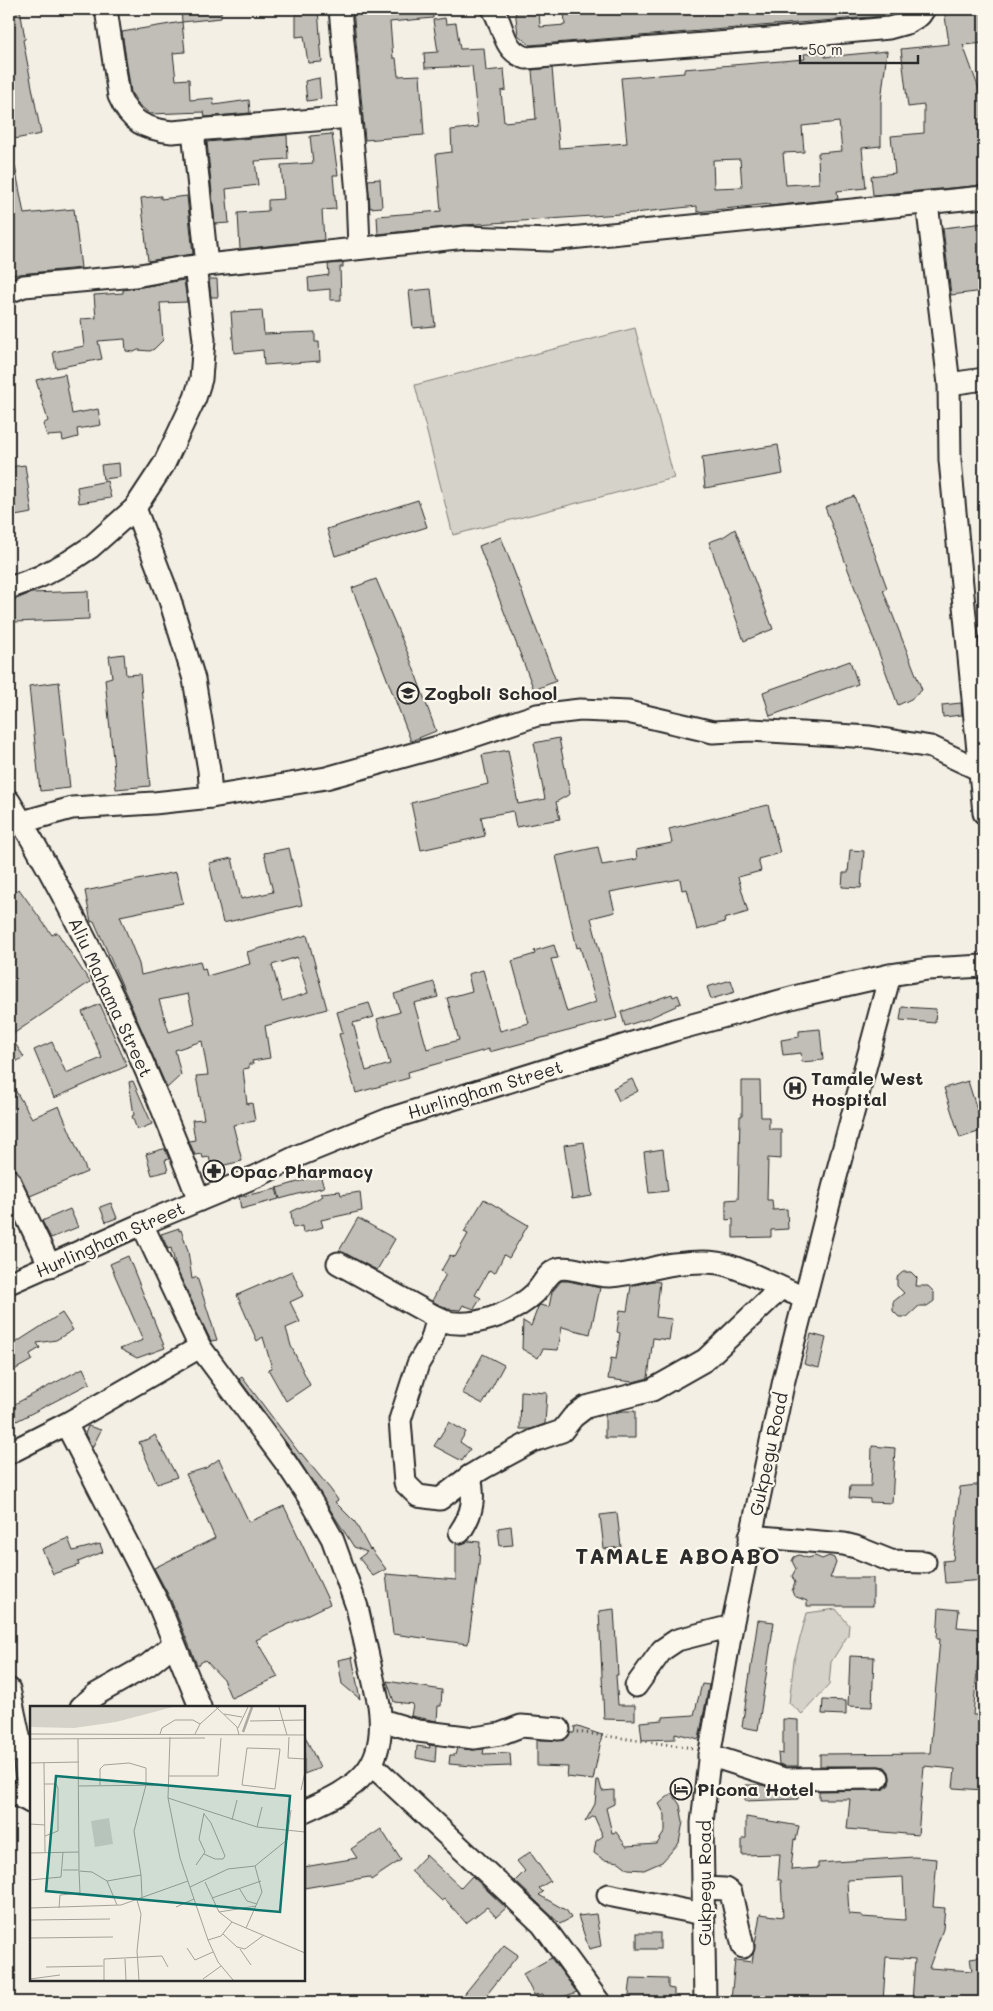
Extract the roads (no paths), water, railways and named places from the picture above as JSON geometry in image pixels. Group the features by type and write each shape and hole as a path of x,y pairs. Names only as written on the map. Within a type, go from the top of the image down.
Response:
{"street":[{"path":"106,9 119,96 124,109 131,118 153,129 172,132 350,117"},
{"path":"340,9 357,193 359,248"},
{"path":"493,9 508,46 516,55 526,58 889,28 907,23 920,15 924,9"},
{"path":"9,588 70,561 103,537 135,508 164,464 195,398 201,379 204,340 194,130"},
{"path":"9,288 11,291 24,286 135,276 201,266 466,237 550,240 984,197"},
{"path":"927,203 949,384 950,460 982,770 984,813"},
{"path":"949,384 984,379"},
{"path":"135,508 170,597 194,679 210,770 211,797"},
{"path":"22,822 72,808 211,797 326,778 459,741 537,716 580,710 628,712 713,732 751,730 870,737 931,747 982,770"},
{"name":"Aliu Mahama Street","path":"9,801 72,911 100,967 172,1131 199,1200"},
{"name":"Hurlingham Street","path":"9,1283 256,1176 300,1155 389,1119 674,1030 802,995 890,975 928,969 984,966"},
{"name":"Gukpegu Road","path":"705,2002 702,1823 709,1753 732,1626 767,1453 805,1298 890,975"},
{"path":"9,1180 50,1266"},
{"path":"142,1224 200,1347 286,1463 310,1499 332,1538 357,1607 367,1646 381,1720 378,1751 372,1765 352,1787 305,1811"},
{"path":"338,1263 444,1321 453,1323 465,1323 493,1317 519,1306 535,1293 554,1271 566,1268 595,1275 609,1276 673,1264 704,1262 730,1266 805,1298"},
{"path":"438,1317 432,1342 418,1364 400,1420 405,1483 418,1496 440,1500 470,1476 533,1441 562,1431 573,1417 586,1407 652,1390 704,1360 781,1288"},
{"path":"9,1453 66,1424 200,1347"},
{"path":"66,1424 158,1603 200,1706"},
{"path":"460,1532 467,1522 474,1496 470,1476"},
{"path":"750,1536 844,1544 861,1548 891,1561 925,1562"},
{"path":"636,1686 662,1650 677,1640 732,1626"},
{"path":"82,1706 95,1695 148,1665 174,1644"},
{"path":"9,1689 25,1764 30,1802"},
{"path":"381,1720 418,1732 474,1738 500,1734 521,1726 559,1729"},
{"path":"709,1753 784,1780 878,1778"},
{"path":"372,1765 542,1924 599,2002"},
{"path":"9,1792 30,1802"},
{"path":"703,1888 725,1889 731,1893 744,1946"},
{"path":"608,1895 704,1914"}],"place":[{"name":"Zogboli School","path":"408,693"},
{"name":"Tamale West Hospital","path":"795,1088"},
{"name":"Opac Pharmacy","path":"214,1171"},
{"name":"Picona Hotel","path":"681,1789"}],"district":[{"name":"TAMALE ABOABO","path":"678,1555"}]}
